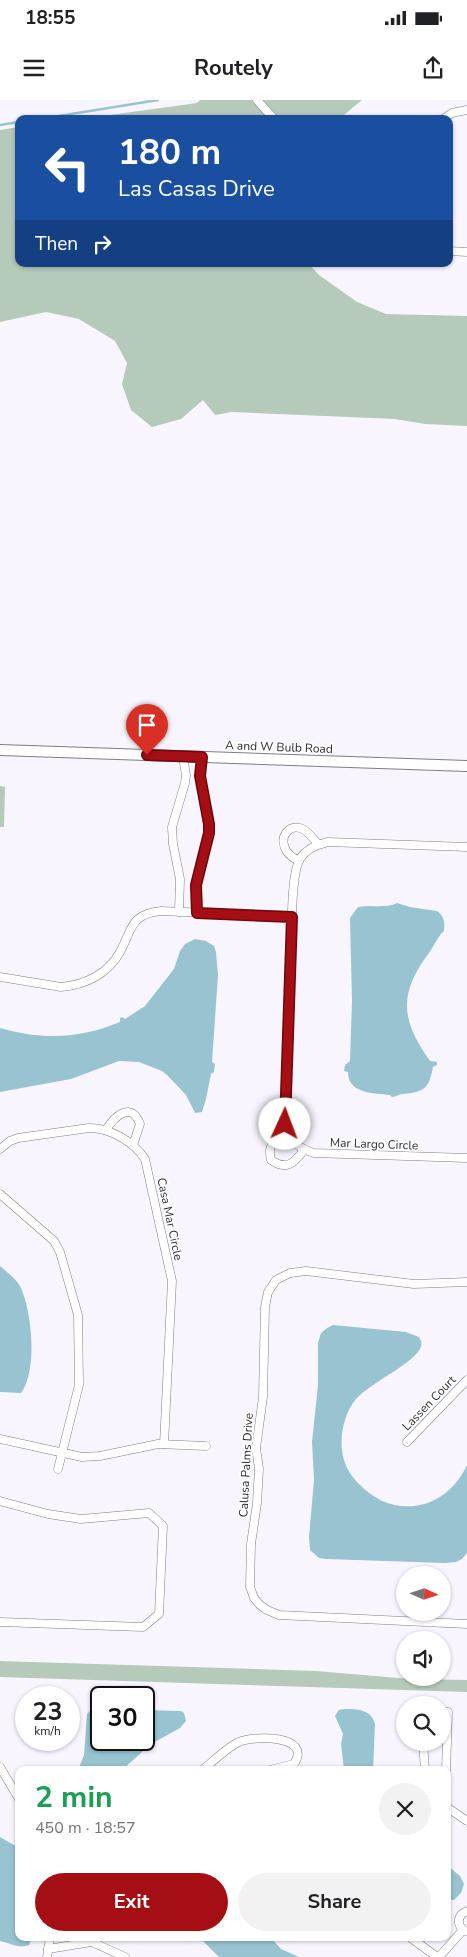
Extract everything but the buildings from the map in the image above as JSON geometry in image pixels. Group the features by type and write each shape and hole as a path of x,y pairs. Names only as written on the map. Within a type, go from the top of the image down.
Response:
{"street":[{"path":"257,100 270,115"},
{"path":"449,115 467,110"},
{"path":"453,251 467,252"},
{"name":"A and W Bulb Road","path":"0,750 467,766"},
{"path":"179,912 180,879 173,844 172,827 185,783 184,757"},
{"path":"197,913 196,885 209,833 200,776 202,757"},
{"path":"299,861 285,850 283,841 285,833 292,828 301,828 318,844"},
{"path":"287,1132 272,1144 269,1151 271,1160 279,1165 288,1165 296,1160 304,1150 291,1140 285,1124 292,917 296,871 299,861 309,849 318,844 328,842 467,847"},
{"path":"0,977 52,986 80,984 95,977 110,966 120,952 130,928 136,920 143,915 160,911 292,917"},
{"path":"106,1130 116,1116 128,1112 132,1114 140,1124 133,1145"},
{"name":"Casa Mar Circle","path":"0,1148 10,1141 27,1137 89,1128 106,1130 133,1145 140,1152 148,1169 172,1281 164,1444"},
{"name":"Mar Largo Circle","path":"304,1150 314,1153 467,1158"},
{"path":"0,1194 54,1241 60,1252 78,1315 79,1385 58,1469"},
{"name":"Calusa Palms Drive","path":"467,1282 414,1284 306,1271 290,1272 276,1280 268,1292 265,1307 263,1397 256,1448 259,1470 257,1503 251,1544 250,1587 254,1598 260,1605 278,1614 467,1624"},
{"name":"Lassen Court","path":"407,1442 467,1380"},
{"path":"0,1440 90,1457 150,1444 206,1446"},
{"path":"0,1501 48,1514 81,1519 149,1512 163,1526 159,1614 143,1627 0,1622"},
{"path":"207,1766 238,1742 251,1738 282,1739 296,1747 298,1758 290,1766"},
{"path":"424,1751 425,1766"},
{"path":"446,1766 447,1751"},
{"path":"0,1768 15,1792"},
{"path":"451,1810 467,1822"},
{"path":"415,1941 438,1957 465,1931 459,1924 460,1918 467,1911"},
{"path":"48,1953 91,1942 125,1957"}],"green space":[{"path":"200,100 362,100 344,115 110,115 197,103"},
{"path":"15,128 15,267 312,267 319,275 357,302 386,314 467,316 467,426 425,424 395,419 232,412 215,415 203,400 181,419 152,427 131,410 122,384 127,363 115,341 79,319 46,312 0,322 0,130"},
{"path":"0,786 5,787 4,827 0,827"},
{"path":"0,1661 316,1671 396,1678 396,1686 451,1686 451,1680 467,1680 467,1692 0,1677"}],"water":[{"path":"397,903 437,911 443,917 444,931 412,981 407,1007 413,1033 430,1061 437,1062 437,1065 433,1067 430,1080 425,1088 392,1097 390,1095 370,1093 357,1088 352,1085 348,1072 344,1071 345,1065 350,1061 352,1001 350,918 358,907 394,905"},
{"path":"195,939 206,941 214,946 218,975 212,1062 215,1064 202,1112 195,1113 186,1095 162,1071 139,1062 119,1061 71,1079 0,1092 0,1028 31,1035 60,1036 90,1032 120,1022 120,1018 125,1019 145,1006 174,969 180,951 185,944"},
{"path":"0,1266 20,1286 28,1310 31,1340 30,1370 21,1393 0,1392"},
{"path":"333,1325 406,1332 420,1338 421,1347 410,1360 371,1386 352,1404 346,1416 343,1430 343,1454 347,1468 358,1483 372,1495 387,1503 402,1506 418,1505 433,1501 446,1493 458,1481 467,1465 467,1553 462,1559 456,1562 445,1563 326,1559 319,1558 310,1550 309,1537 314,1480 312,1442 318,1385 318,1343 321,1333"},
{"path":"354,1709 363,1711 373,1719 375,1724 373,1766 344,1766 341,1744 343,1734 335,1716 339,1710"},
{"path":"155,1710 181,1711 184,1713 186,1721 180,1728 155,1742"},
{"path":"90,1711 90,1751 143,1751 126,1766 80,1766 84,1755 87,1714"},
{"path":"0,1837 15,1846 15,1941 31,1941 29,1945 18,1946 0,1941"},
{"path":"451,1868 460,1876 464,1884 461,1893 454,1900 451,1900"},
{"path":"203,1941 274,1941 281,1949 299,1957 219,1957"}],"waterway":[{"path":"65,115 158,100"},
{"path":"0,125 15,123"}],"route":[{"path":"147,755 202,757 200,776 209,833 196,885 197,913 292,917 285,1124"}]}
